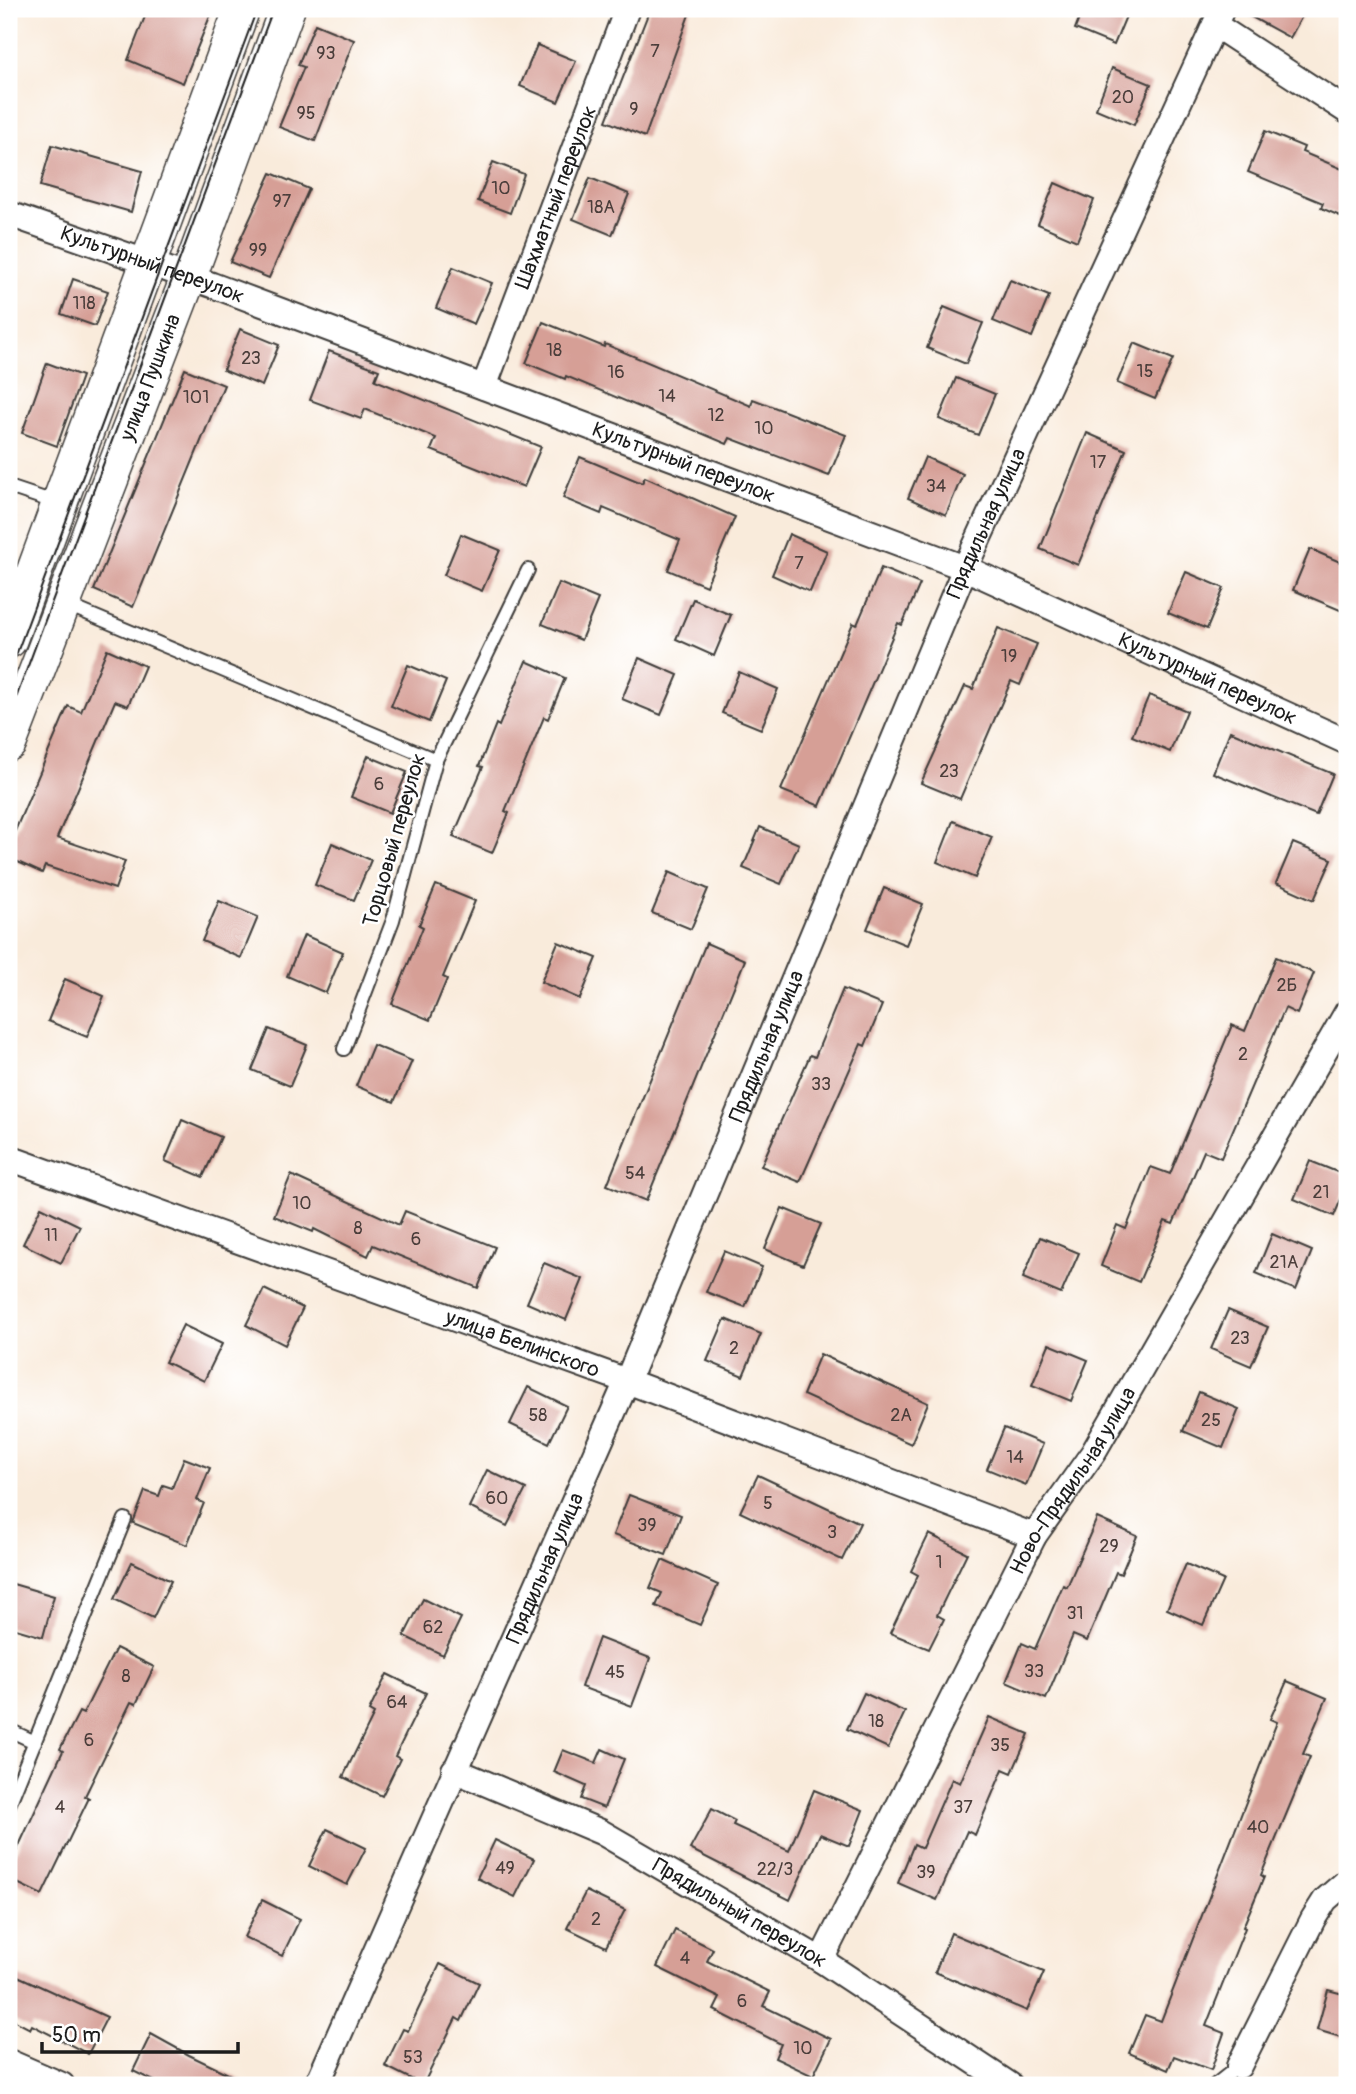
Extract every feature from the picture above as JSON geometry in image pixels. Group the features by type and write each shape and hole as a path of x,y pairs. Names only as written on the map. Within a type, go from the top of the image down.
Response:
{"main road":[{"name":"улица Пушкина","path":"9,640 243,9"},
{"name":"улица Пушкина","path":"9,743 287,9"}],"street":[{"name":"Шахматный переулок","path":"484,387 627,9"},
{"path":"1219,17 1347,111"},
{"name":"Прядильная улица","path":"317,2085 627,1381 965,568 1219,17"},
{"name":"Культурный переулок","path":"9,214 188,276 965,568 1347,742"},
{"name":"Ново-Прядильная улица","path":"821,1960 1034,1535 1093,1453 1347,1012"},
{"name":"улица Белинского","path":"9,1158 627,1381 1034,1535"},
{"name":"Прядильный переулок","path":"454,1770 601,1832 821,1960 1010,2085"},
{"path":"1239,2066 1313,1919 1325,1900 1347,1881"},
{"path":"9,2062 62,2085"}],"lane":[{"path":"9,487 61,504"},
{"name":"Торцовый переулок","path":"344,1049 393,920 436,760 527,570"},
{"path":"62,603 436,760"},
{"path":"9,1805 125,1519"},
{"path":"9,1730 35,1742"},
{"path":"1215,2085 1239,2066"}],"building":[{"path":"148,9 213,9 183,83 128,60"},
{"path":"650,9 691,9 645,137 606,121"},
{"path":"1083,9 1129,9 1114,45 1075,29"},
{"path":"1237,9 1306,9 1290,38"},
{"path":"315,24 354,40 315,141 279,127 304,67 298,65"},
{"path":"537,45 576,61 558,102 520,86"},
{"path":"1112,68 1151,84 1134,125 1096,109"},
{"path":"1265,131 1304,147 1302,152 1347,171 1347,219 1321,208 1323,203 1248,172"},
{"path":"52,145 142,171 131,212 40,186"},
{"path":"493,162 524,174 510,213 478,201"},
{"path":"271,173 309,189 269,278 230,262"},
{"path":"590,178 629,194 612,235 573,219"},
{"path":"1055,183 1094,200 1077,241 1038,224"},
{"path":"453,267 492,283 474,324 436,308"},
{"path":"73,279 108,291 95,326 61,314"},
{"path":"1010,280 1049,296 1032,337 993,321"},
{"path":"944,307 983,323 966,364 927,348"},
{"path":"543,322 604,347 605,344 751,406 753,399 846,435 829,476 730,438 727,444 566,376 565,379 526,363"},
{"path":"240,329 279,345 262,386 223,370"},
{"path":"1134,343 1173,359 1155,399 1117,383"},
{"path":"329,351 379,370 375,380 541,447 524,487 431,450 436,438 365,409 361,419 310,400"},
{"path":"47,363 82,376 57,446 22,433"},
{"path":"185,369 224,385 133,607 94,590"},
{"path":"956,378 995,394 978,435 939,419"},
{"path":"1087,433 1126,450 1078,565 1040,549"},
{"path":"580,457 642,483 645,477 735,517 706,586 668,570 680,540 603,508 601,514 563,498"},
{"path":"925,457 963,474 946,515 908,498"},
{"path":"461,534 500,550 482,591 444,575"},
{"path":"789,534 827,551 810,592 772,575"},
{"path":"1310,549 1347,565 1347,613 1293,590"},
{"path":"881,568 920,584 902,625 898,623 820,806 781,790 853,623 857,625"},
{"path":"1186,572 1224,588 1207,629 1168,613"},
{"path":"559,583 598,599 581,640 542,624"},
{"path":"693,599 731,615 714,656 676,639"},
{"path":"998,628 1037,644 1020,685 1011,681 960,799 921,783 965,686 973,689"},
{"path":"107,649 145,666 128,706 115,701 57,838 125,861 115,889 45,866 42,873 9,858 9,845 68,706 81,712"},
{"path":"639,658 678,675 661,715 622,699"},
{"path":"526,661 565,678 548,719 544,717 505,811 509,813 492,853 453,837 483,767 479,766 496,724 499,726"},
{"path":"408,665 446,681 429,722 391,706"},
{"path":"739,672 778,689 761,729 722,713"},
{"path":"1149,695 1187,711 1170,752 1132,736"},
{"path":"1230,731 1333,774 1316,815 1213,773"},
{"path":"368,756 407,772 390,813 351,797"},
{"path":"953,821 992,837 975,878 937,862"},
{"path":"760,827 799,844 781,884 743,868"},
{"path":"332,843 371,860 354,900 315,885"},
{"path":"1293,843 1332,859 1314,900 1276,883"},
{"path":"669,872 708,889 691,929 652,913"},
{"path":"436,885 475,901 443,977 447,979 430,1020 392,1004 423,927 419,925"},
{"path":"884,888 923,904 906,945 867,929"},
{"path":"219,901 258,917 241,958 202,941"},
{"path":"304,935 343,952 326,993 287,976"},
{"path":"558,942 597,958 580,999 541,982"},
{"path":"706,943 745,960 646,1201 607,1185"},
{"path":"1276,957 1314,973 1297,1014 1285,1008 1221,1158 1204,1151 1173,1224 1165,1221 1139,1282 1101,1266 1117,1225 1126,1229 1151,1167 1170,1174 1232,1025 1245,1031"},
{"path":"65,979 104,996 87,1037 48,1021"},
{"path":"843,989 882,1005 865,1046 861,1044 800,1182 761,1166 810,1055 815,1057"},
{"path":"269,1029 307,1045 290,1086 252,1070"},
{"path":"373,1045 412,1061 394,1102 356,1086"},
{"path":"182,1120 221,1137 203,1177 165,1161"},
{"path":"1310,1161 1347,1176 1347,1185 1334,1216 1294,1199"},
{"path":"291,1175 399,1225 405,1211 495,1247 478,1288 373,1245 368,1256 314,1229 313,1232 274,1216"},
{"path":"41,1207 80,1226 61,1263 23,1244"},
{"path":"782,1208 821,1224 803,1265 765,1249"},
{"path":"1272,1234 1312,1251 1296,1290 1256,1273"},
{"path":"1040,1237 1079,1253 1061,1294 1023,1278"},
{"path":"724,1251 762,1267 745,1307 706,1292"},
{"path":"544,1263 583,1279 566,1320 527,1303"},
{"path":"264,1289 303,1308 285,1345 246,1325"},
{"path":"1228,1310 1268,1327 1251,1366 1211,1349"},
{"path":"725,1319 761,1334 743,1376 707,1361"},
{"path":"183,1325 222,1344 204,1381 165,1362"},
{"path":"1049,1344 1088,1360 1071,1401 1032,1385"},
{"path":"820,1354 928,1403 911,1444 803,1395"},
{"path":"528,1387 567,1406 549,1443 510,1424"},
{"path":"1199,1392 1239,1409 1223,1448 1183,1431"},
{"path":"1004,1428 1043,1444 1026,1485 987,1469"},
{"path":"184,1458 210,1468 197,1500 204,1503 187,1545 133,1523 145,1491 159,1496 163,1485 172,1488"},
{"path":"487,1470 526,1489 507,1526 469,1507"},
{"path":"758,1475 860,1523 842,1560 740,1512"},
{"path":"629,1495 681,1515 666,1555 613,1535"},
{"path":"1097,1518 1137,1536 1121,1574 1116,1572 1087,1641 1073,1635 1046,1699 1006,1682 1022,1643 1035,1649 1063,1585 1067,1587"},
{"path":"929,1534 967,1553 937,1615 944,1619 929,1649 890,1633 918,1575 911,1571"},
{"path":"662,1560 718,1585 700,1625 656,1606 662,1593 650,1588"},
{"path":"132,1562 171,1581 153,1618 114,1599"},
{"path":"1186,1564 1223,1580 1203,1625 1167,1609"},
{"path":"13,1584 54,1596 43,1637 9,1627 9,1597"},
{"path":"423,1599 461,1618 443,1655 404,1636"},
{"path":"599,1638 650,1658 632,1706 581,1687"},
{"path":"116,1648 154,1667 136,1704 131,1702 85,1796 89,1798 42,1895 9,1879 9,1867 63,1751 60,1749 79,1712 83,1714"},
{"path":"387,1674 426,1693 395,1756 400,1759 382,1796 343,1777 374,1714 369,1711"},
{"path":"1287,1681 1327,1698 1303,1754 1310,1757 1261,1875 1264,1877 1206,2026 1224,2033 1211,2070 1174,2056 1168,2070 1129,2053 1145,2015 1161,2021 1277,1722 1270,1719"},
{"path":"864,1693 905,1712 888,1748 847,1729"},
{"path":"989,1717 1029,1734 1012,1773 1003,1769 975,1835 967,1831 937,1900 898,1883 914,1844 922,1848 952,1779 960,1783"},
{"path":"602,1749 624,1759 604,1808 581,1799 586,1786 554,1772 563,1750 596,1763"},
{"path":"814,1790 863,1810 849,1846 820,1834 790,1900 690,1849 712,1809 735,1821 733,1825 789,1851"},
{"path":"327,1829 366,1848 347,1885 309,1866"},
{"path":"495,1840 534,1859 515,1897 477,1878"},
{"path":"586,1891 625,1910 606,1947 567,1928"},
{"path":"262,1900 300,1919 282,1956 244,1937"},
{"path":"675,1930 713,1949 707,1961 770,1992 763,2006 831,2039 813,2076 775,2058 781,2044 714,2010 720,1998 657,1967"},
{"path":"951,1933 1044,1972 1027,2011 935,1972"},
{"path":"440,1964 479,1983 461,2021 456,2018 423,2085 385,2066 403,2029 408,2031"},
{"path":"9,1972 107,2017 88,2054 32,2025 30,2029 9,2018"},
{"path":"1328,1990 1347,1995 1347,2039 1317,2030"},
{"path":"151,2034 251,2085 162,2085 133,2071"}],"tram line":[{"path":"9,674 257,9"},
{"path":"9,717 273,9"}]}
